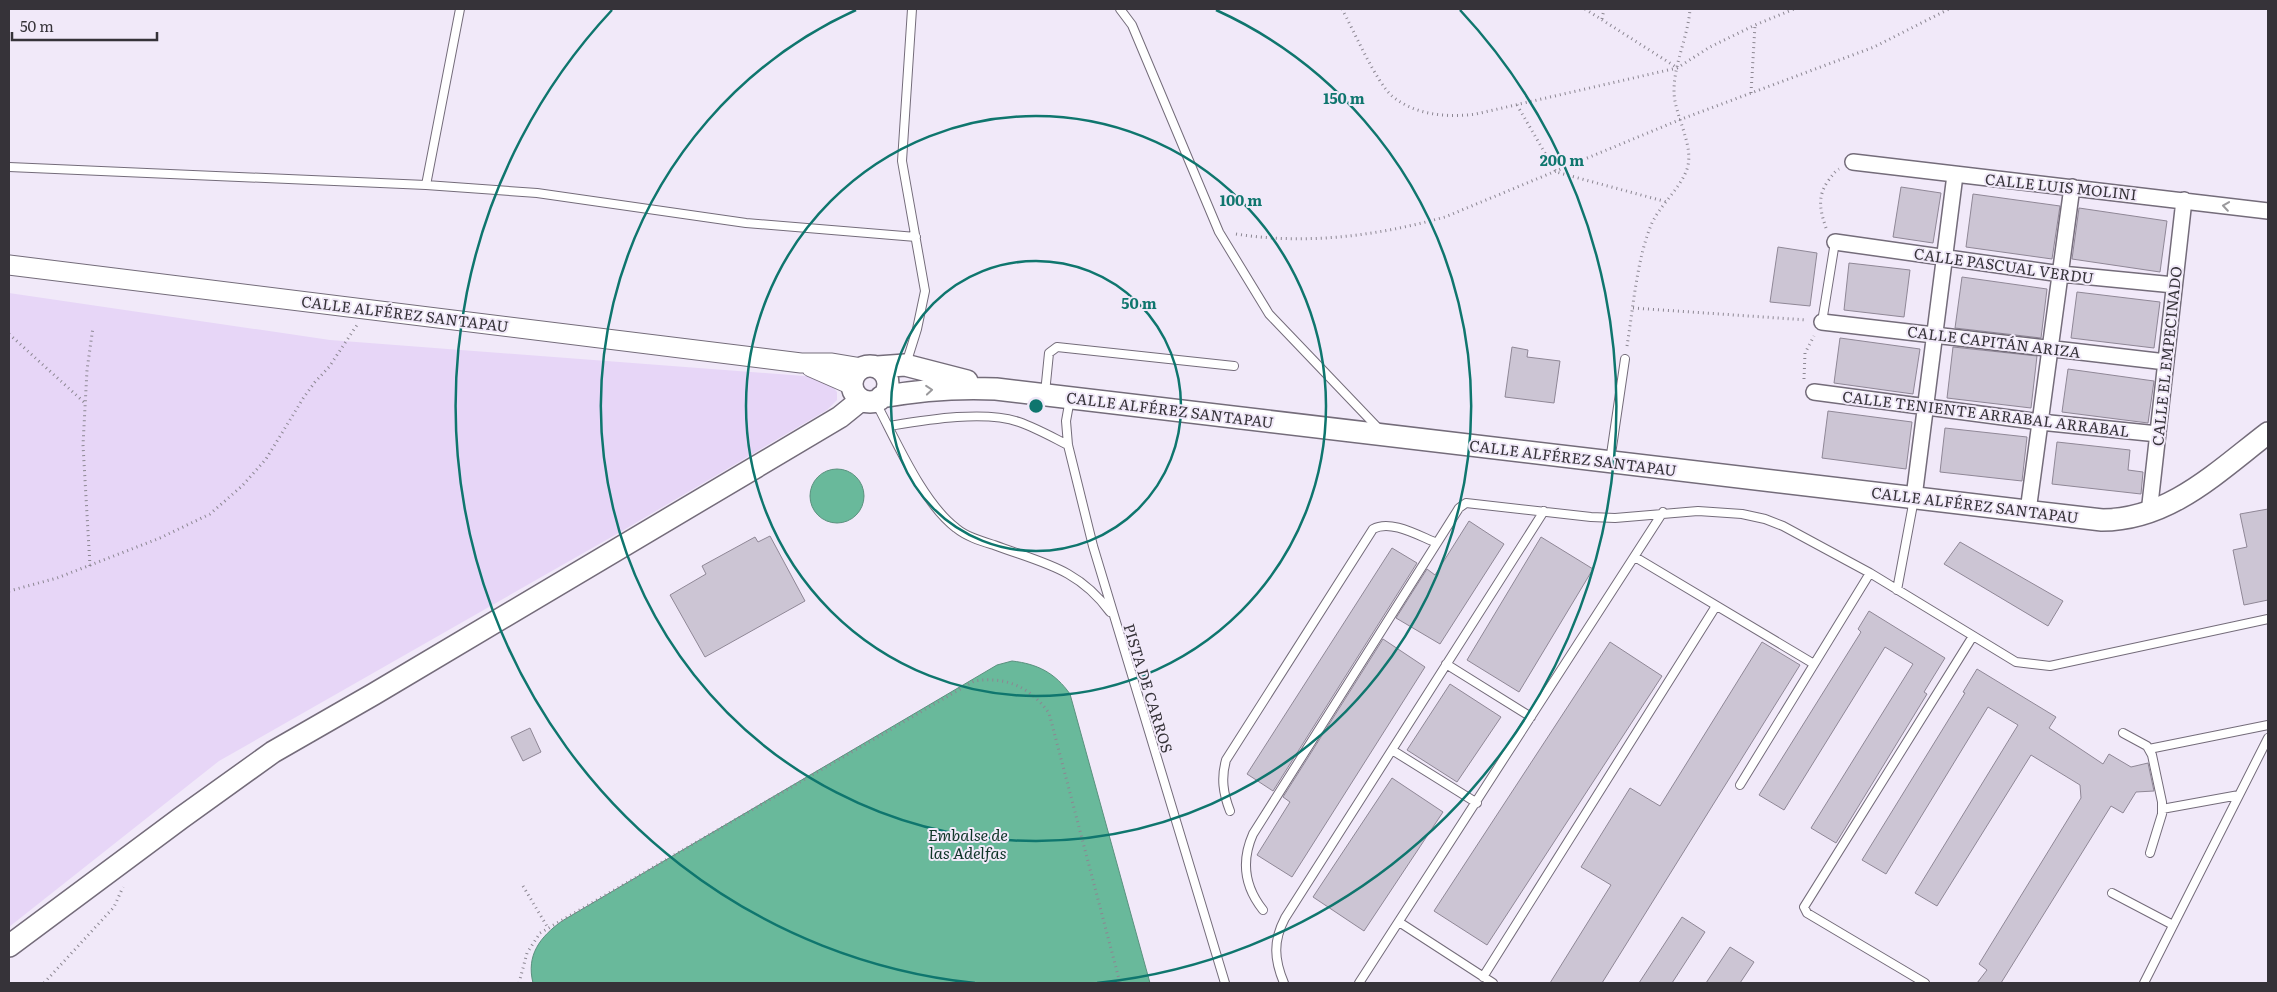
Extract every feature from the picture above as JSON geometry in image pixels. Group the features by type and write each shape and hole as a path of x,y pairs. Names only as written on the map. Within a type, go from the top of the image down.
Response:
{"main road":[{"name":"CALLE ALFÉREZ SANTAPAU","path":"868,386 905,365 996,389"},
{"name":"CALLE ALFÉREZ SANTAPAU","path":"868,386 919,390 958,387 1045,394 2102,520 2129,518 2149,513 2171,503 2192,491 2268,433"},
{"path":"9,946 122,861 274,752 840,417 868,386"}],"street":[{"name":"CALLE LUIS MOLINI","path":"1853,162 2268,211"},
{"path":"1914,497 1955,175"},
{"path":"2028,511 2072,187"},
{"name":"CALLE EL EMPECINADO","path":"2149,513 2184,200"},
{"name":"CALLE PASCUAL VERDU","path":"1834,242 2061,274 2174,285"},
{"name":"CALLE ALFÉREZ SANTAPAU","path":"9,266 369,308 801,363 832,363 868,386"},
{"name":"CALLE CAPITÁN ARIZA","path":"1822,322 2166,362"},
{"name":"CALLE TENIENTE ARRABAL ARRABAL","path":"1814,392 2040,422 2158,434"}],"lane":[{"path":"426,185 460,9"},
{"path":"905,365 917,329 926,291 902,161 912,9"},
{"path":"1120,9 1132,24 1219,232 1270,314 1384,434"},
{"path":"9,166 426,185 537,193 746,222 916,237"},
{"path":"1822,322 1834,242"},
{"path":"1045,394 1049,353 1057,347 1234,366"},
{"path":"1610,461 1625,359"},
{"path":"868,386 923,489 945,519 958,530 972,537 1064,570 1090,588 1114,618"},
{"name":"PISTA DE CARROS","path":"1070,397 1066,420 1068,445 1092,546 1225,983"},
{"path":"889,426 927,420 991,417 1019,422 1068,445"},
{"path":"1897,590 1914,497"},
{"path":"1263,910 1250,891 1245,869 1248,845 1253,834 1462,504 1470,503 1544,511 1591,518 1615,518 1663,512 1698,511 1742,514 1765,519 1783,526 1870,573 2016,662 2050,666 2268,619"},
{"path":"1284,983 1276,963 1275,952 1279,929 1544,511"},
{"path":"1359,983 1477,803 1663,512"},
{"path":"1230,810 1223,789 1226,760 1373,529 1381,525 1394,527 1438,543"},
{"path":"1635,556 1814,664"},
{"path":"1740,785 1870,573"},
{"path":"1483,977 1716,606"},
{"path":"2254,623 2268,624"},
{"path":"1925,983 1807,913 1804,907 1973,636"},
{"path":"1446,664 1531,717"},
{"path":"2149,749 2268,725"},
{"path":"2123,733 2149,749 2162,796 2162,809 2150,854"},
{"path":"2144,983 2268,738"},
{"path":"1392,750 1477,803"},
{"path":"2162,809 2239,795"},
{"path":"2112,893 2173,925"},
{"path":"1399,922 1493,983"}],"path":[{"path":"1342,9 1374,69 1390,94 1401,102 1424,112 1450,116 1476,114 1677,68 1710,47 1755,24 1782,11 1794,9"},
{"path":"1585,9 1677,68"},
{"path":"1602,19 1604,9"},
{"path":"1625,359 1645,241 1653,221 1688,168 1689,152 1679,120 1674,92 1677,68 1686,37 1690,9"},
{"path":"1219,232 1251,236 1316,239 1380,233 1445,217 1679,120 1874,47 1949,9"},
{"path":"1751,93 1755,24"},
{"path":"1517,105 1556,172 1667,202"},
{"path":"1834,242 1821,214 1822,190 1835,172 1853,162"},
{"path":"9,591 39,584 90,566 179,530 210,514 266,459 304,397 329,367 369,308"},
{"path":"1633,308 1822,322 1805,352 1803,367 1804,381 1814,392"},
{"path":"90,566 83,445 87,370 93,327"},
{"path":"9,334 86,404"},
{"path":"519,983 526,953 540,932 974,680 997,679 1019,686 1031,693 1049,713 1120,983"},
{"path":"44,983 114,907 123,886 122,861"},
{"path":"523,886 548,928"}],"shaded area":[{"path":"9,293 330,340 817,377 832,386 837,392 837,400 827,410 622,531 219,761 9,927"}],"water":[{"path":"837,469 847,471 856,477 862,486 864,496 862,506 856,515 847,521 837,523 827,521 818,515 812,506 810,496 812,486 818,477 827,471"},
{"name":"Embalse de las Adelfas","path":"1012,661 1038,667 1058,680 1070,694 1150,983 533,983 531,964 533,955 541,940 562,921 997,665"}],"building":[{"path":"1901,187 1941,193 1933,243 1893,237"},
{"path":"1973,194 2060,206 2052,259 1966,247"},
{"path":"2079,208 2167,221 2160,272 2072,259"},
{"path":"1778,247 1817,253 1810,306 1770,302"},
{"path":"1849,263 1910,270 1904,317 1844,310"},
{"path":"1962,277 2047,289 2041,338 1955,328"},
{"path":"2077,292 2160,302 2154,348 2071,338"},
{"path":"1840,338 1920,349 1913,394 1834,383"},
{"path":"1512,347 1528,350 1527,357 1560,361 1554,403 1505,397"},
{"path":"1953,347 2037,356 2031,408 1947,398"},
{"path":"2068,369 2154,381 2148,423 2062,412"},
{"path":"1828,411 1912,422 1906,469 1822,458"},
{"path":"1945,428 2027,437 2022,481 1940,472"},
{"path":"2057,442 2130,450 2128,470 2143,472 2141,494 2052,484"},
{"path":"2268,509 2268,600 2244,605 2233,550 2247,547 2240,514"},
{"path":"1469,521 1504,544 1440,644 1396,618 1427,569 1435,575"},
{"path":"770,536 805,601 705,657 670,595 706,574 702,566 755,537 758,542"},
{"path":"1541,537 1593,569 1519,692 1467,660"},
{"path":"1960,542 2063,601 2048,626 1944,564"},
{"path":"1392,548 1417,563 1273,791 1247,774"},
{"path":"1869,611 1945,658 1924,692 1927,694 1836,843 1811,828 1913,664 1885,647 1784,810 1759,795 1861,632 1858,629"},
{"path":"1383,639 1425,667 1292,877 1257,855 1290,802 1283,797"},
{"path":"1610,642 1662,676 1487,945 1434,911"},
{"path":"1762,642 1800,665 1602,983 1550,983 1611,885 1581,867 1630,788 1660,806"},
{"path":"1977,669 2056,717 2049,728 2103,764 2109,754 2131,767 2148,763 2154,791 2136,792 2123,813 2111,806 2001,983 1977,983 1987,970 1979,964 2081,798 2080,785 2031,755 1937,906 1915,893 2018,725 1988,707 1886,874 1862,860 1965,693 1963,692"},
{"path":"1450,684 1501,717 1457,782 1407,750"},
{"path":"530,728 541,752 523,761 511,737"},
{"path":"1392,778 1443,812 1364,931 1313,897"},
{"path":"1682,917 1705,932 1672,983 1639,983"},
{"path":"1730,947 1754,962 1740,983 1706,983"}]}
